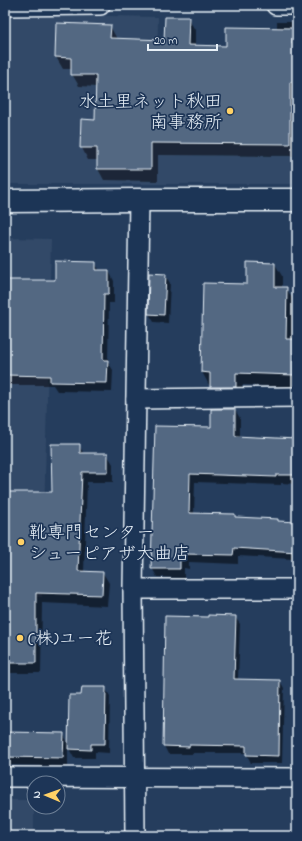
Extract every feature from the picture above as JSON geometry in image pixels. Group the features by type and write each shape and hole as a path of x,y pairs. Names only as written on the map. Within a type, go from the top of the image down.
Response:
{"street":[{"path":"5,6 100,5"},
{"path":"276,5 297,5"},
{"path":"135,836 133,589 140,200"},
{"path":"5,201 297,200"},
{"path":"136,399 297,397"},
{"path":"133,589 297,589"},
{"path":"5,777 297,778"}],"shaded area":[{"path":"5,14 158,17 157,84 297,86 297,184 5,184"},
{"path":"5,238 51,239 42,597 5,598"},
{"path":"5,800 26,800 26,815 34,815 34,836 5,836"}],"building":[{"path":"165,17 189,17 188,45 226,46 226,27 293,28 292,44 297,44 297,82 290,82 290,144 151,143 151,169 97,169 97,148 80,148 81,119 95,120 96,75 71,75 71,58 55,57 56,23 111,25 110,38 164,40"},
{"path":"55,261 96,262 96,270 109,270 109,294 104,294 103,360 108,360 107,383 50,382 50,376 5,375 5,280 55,280"},
{"path":"247,262 275,263 275,287 287,287 286,339 295,339 294,375 236,373 236,387 210,387 210,373 201,372 203,283 247,284"},
{"path":"149,273 166,274 164,315 148,314"},
{"path":"211,409 235,409 235,436 297,439 297,475 276,475 276,477 190,474 189,513 235,514 235,517 278,519 278,521 297,522 297,552 234,548 233,555 184,554 184,560 180,560 180,569 151,569 155,426 211,427"},
{"path":"51,444 80,444 80,453 108,453 108,472 82,472 78,571 103,572 102,595 36,593 36,663 5,663 5,492 52,492"},
{"path":"208,615 236,616 234,679 280,680 279,756 246,755 246,746 163,746 165,616 208,617"},
{"path":"82,687 106,687 105,744 91,744 91,750 68,749 69,695 81,695"},
{"path":"5,732 64,733 63,758 5,757"}],"place":[{"name":"水土里ネット秋田 南事務所","path":"230,111"},
{"name":"靴専門センター シューピアザ大曲店","path":"21,542"},
{"name":"(株)ユー花","path":"20,638"}]}
